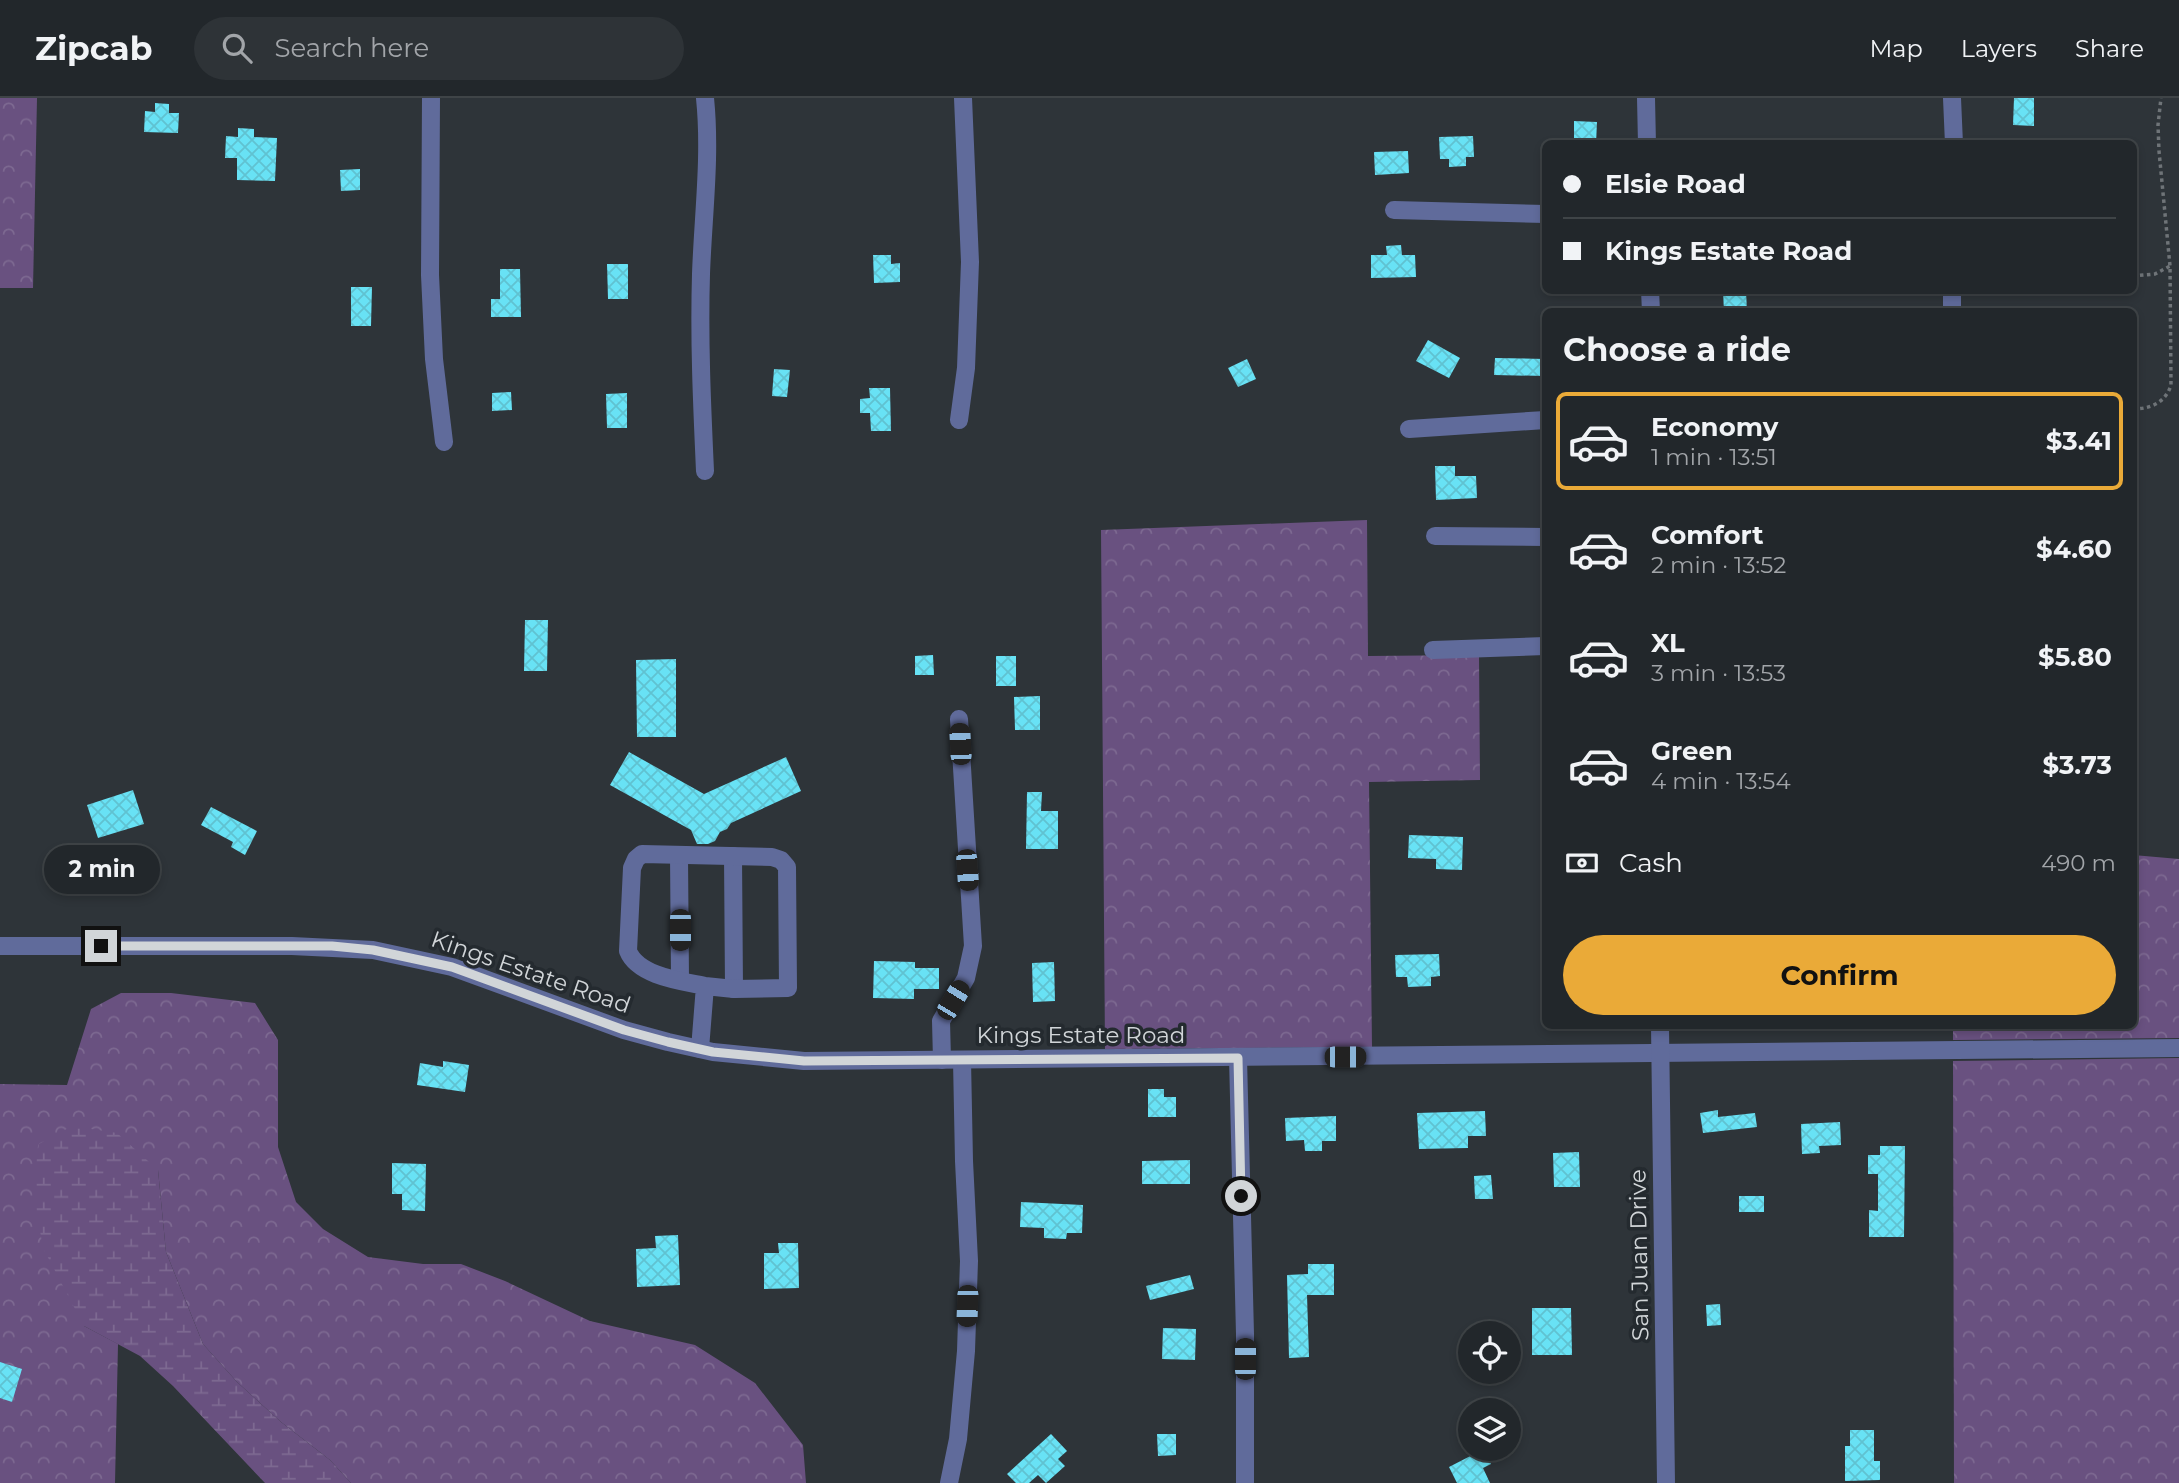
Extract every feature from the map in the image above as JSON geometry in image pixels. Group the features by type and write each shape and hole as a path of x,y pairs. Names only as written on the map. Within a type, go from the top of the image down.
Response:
{"street":[{"path":"431,98 430,275 434,359 444,442"},
{"path":"705,98 707,149 701,296 705,471"},
{"path":"959,420 965,368 970,262 963,98"},
{"path":"1646,98 1647,140"},
{"path":"1952,98 1954,140"},
{"path":"1394,209 1542,214"},
{"path":"1409,429 1542,420"},
{"path":"1436,536 1542,537"},
{"path":"1433,650 1542,646"},
{"path":"942,1060 941,1021 966,978 973,946 959,719"},
{"path":"642,854 733,856 772,857 781,860 787,867 788,988 734,989 705,986 639,965 631,958 628,951 632,868 636,859 642,854"},
{"path":"679,855 680,980"},
{"path":"733,856 734,989"},
{"name":"Kings Estate Road","path":"0,946 332,946 373,950 452,967 624,1030 700,1049 758,1058 804,1061 2179,1048"},
{"path":"700,1049 705,986"},
{"name":"San Juan Drive","path":"1660,1029 1666,1483"},
{"path":"1238,1058 1245,1334 1245,1483"},
{"path":"949,1483 958,1439 969,1261 962,1060"}],"path":[{"path":"2137,408 2157,405 2168,395 2171,385 2170,266 2160,175 2158,125 2161,98"},
{"path":"2137,276 2155,274 2170,266"}],"green space":[{"path":"0,98 37,98 33,288 0,288"},
{"path":"1367,520 1368,656 1479,655 1480,780 1369,782 1372,1047 1105,1049 1101,530"},
{"path":"2137,855 2179,859 2179,1038 1953,1040 1953,1029 2137,1029"},
{"path":"121,993 171,993 255,1003 278,1040 278,1147 296,1202 323,1229 368,1257 423,1264 461,1264 505,1281 590,1321 695,1345 755,1383 803,1445 806,1483 351,1483 330,1460 281,1422 237,1382 203,1344 166,1252 158,1170 84,1326 118,1344 115,1483 0,1483 0,1084 67,1085 91,1009"},
{"path":"2179,1058 2179,1483 1954,1483 1953,1061"},
{"path":"72,1126 117,1133 158,1170 166,1252 203,1344 237,1382 281,1422 330,1460 351,1483 265,1483 173,1386 140,1356 84,1326 43,1248 32,1185 39,1144"}],"building":[{"path":"2014,98 2034,98 2034,126 2013,125"},
{"path":"155,103 169,104 169,113 179,113 178,133 144,132 145,111 155,112"},
{"path":"1574,121 1597,122 1596,140 1574,140"},
{"path":"238,128 254,129 254,137 277,138 275,181 237,180 237,158 225,158 226,136 238,137"},
{"path":"1473,136 1474,157 1466,157 1466,166 1449,167 1449,159 1440,159 1439,137"},
{"path":"1408,151 1409,173 1375,175 1374,152"},
{"path":"360,169 360,190 341,191 340,170"},
{"path":"1401,245 1402,255 1415,255 1416,277 1371,278 1371,255 1387,255 1386,246"},
{"path":"873,255 891,255 891,264 900,263 900,282 874,283"},
{"path":"607,264 628,264 628,299 608,299"},
{"path":"500,269 520,269 521,317 491,317 491,299 500,299"},
{"path":"351,287 372,287 371,326 351,326"},
{"path":"1723,294 1746,294 1747,308 1724,308"},
{"path":"1428,340 1460,358 1449,378 1416,361"},
{"path":"1495,358 1542,359 1542,376 1494,375"},
{"path":"1247,359 1256,379 1238,387 1228,368"},
{"path":"774,369 790,370 787,397 772,396"},
{"path":"869,388 890,388 891,431 871,431 870,413 860,413 860,399 870,398"},
{"path":"511,392 512,410 492,411 492,393"},
{"path":"627,393 627,428 607,428 606,394"},
{"path":"1435,466 1455,466 1455,476 1476,476 1477,498 1436,500"},
{"path":"525,620 548,620 547,671 524,671"},
{"path":"933,655 934,675 915,675 915,656"},
{"path":"996,656 1016,656 1016,686 996,686"},
{"path":"676,659 676,737 637,737 636,660"},
{"path":"1040,696 1040,730 1015,730 1014,697"},
{"path":"629,752 704,794 786,757 801,791 731,823 727,829 720,832 715,841 697,844 691,830 610,785"},
{"path":"133,790 144,824 98,838 87,805"},
{"path":"1027,792 1042,792 1041,811 1058,811 1058,849 1026,849"},
{"path":"211,807 257,831 245,855 231,847 233,842 201,825"},
{"path":"1409,835 1463,837 1462,870 1436,869 1436,859 1408,858"},
{"path":"1439,954 1440,976 1431,977 1431,986 1408,987 1407,977 1396,977 1395,955"},
{"path":"874,961 915,962 915,968 939,968 939,989 914,989 914,999 873,998"},
{"path":"1054,962 1055,1001 1033,1002 1032,963"},
{"path":"443,1061 469,1065 465,1092 417,1085 420,1063 443,1067"},
{"path":"1148,1089 1164,1089 1164,1097 1176,1097 1176,1117 1148,1117"},
{"path":"1718,1110 1718,1117 1755,1113 1757,1127 1703,1133 1700,1113"},
{"path":"1485,1111 1486,1136 1468,1136 1468,1148 1419,1149 1417,1113"},
{"path":"1336,1116 1336,1141 1322,1141 1322,1151 1305,1151 1304,1140 1286,1141 1285,1118"},
{"path":"1840,1122 1841,1145 1819,1146 1820,1153 1802,1154 1801,1124"},
{"path":"1880,1146 1905,1146 1904,1237 1869,1237 1869,1210 1878,1211 1878,1174 1868,1174 1868,1155 1880,1155"},
{"path":"1579,1152 1580,1187 1554,1187 1553,1153"},
{"path":"1190,1160 1190,1184 1142,1184 1142,1161"},
{"path":"392,1163 426,1164 425,1211 402,1210 402,1194 392,1194"},
{"path":"1491,1175 1493,1199 1475,1199 1474,1176"},
{"path":"1739,1196 1764,1196 1764,1212 1739,1212"},
{"path":"1021,1202 1083,1205 1082,1233 1067,1233 1066,1239 1044,1238 1044,1228 1020,1227"},
{"path":"678,1235 680,1285 637,1287 636,1249 656,1248 655,1236"},
{"path":"778,1243 798,1243 799,1288 764,1289 764,1253 779,1253"},
{"path":"1308,1264 1334,1264 1334,1295 1307,1295 1309,1357 1289,1358 1287,1275 1308,1274"},
{"path":"1190,1275 1194,1289 1150,1300 1146,1286"},
{"path":"1720,1304 1721,1325 1707,1326 1706,1305"},
{"path":"1532,1308 1571,1308 1572,1355 1532,1355"},
{"path":"1163,1328 1196,1329 1195,1360 1162,1359"},
{"path":"0,1362 22,1369 12,1402 0,1398"},
{"path":"1850,1430 1874,1430 1874,1461 1880,1461 1880,1480 1845,1481 1845,1446 1850,1446"},
{"path":"1051,1434 1067,1451 1058,1459 1065,1466 1046,1483 1038,1475 1029,1483 1016,1483 1007,1474"},
{"path":"1157,1434 1176,1434 1176,1455 1158,1456"},
{"path":"1461,1461 1490,1461 1491,1464 1483,1468 1490,1483 1457,1483 1449,1467"}],"route":[{"path":"101,946 332,946 373,950 452,967 624,1030 713,1052 758,1058 804,1061 1238,1058 1241,1196"}]}
